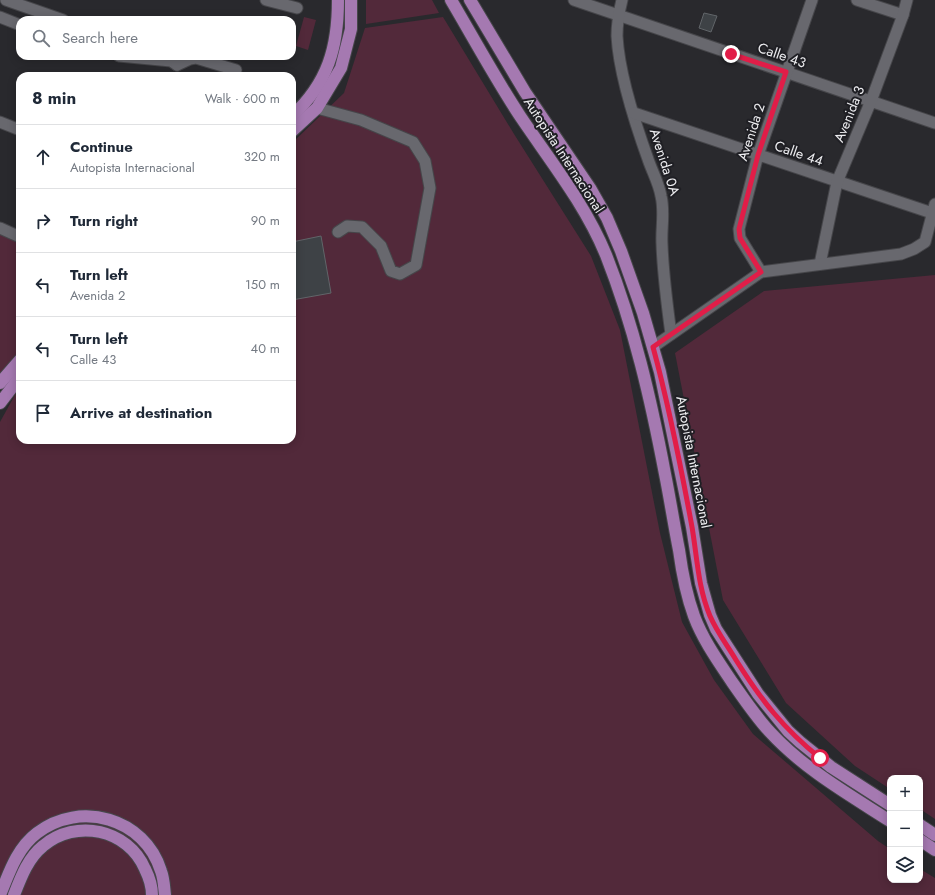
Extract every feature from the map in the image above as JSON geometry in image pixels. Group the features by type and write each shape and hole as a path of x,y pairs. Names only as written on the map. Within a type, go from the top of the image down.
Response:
{"main road":[{"path":"296,112 305,104 317,88 332,56 336,38 338,0"},
{"path":"296,127 317,108 341,68 351,29 351,0"},
{"name":"Autopista Internacional","path":"451,0 516,109 574,193 592,224 606,256 629,319 641,365 664,472 686,590 694,616 713,655 747,703 768,730 779,741 807,766 887,819"},
{"name":"Autopista Internacional","path":"470,0 525,92 580,173 599,204 616,238 628,269 653,347 668,407 700,583 716,629 758,694 788,730 800,742 831,767 887,804"},
{"path":"0,383 16,365"},
{"path":"0,403 16,382"},
{"path":"0,895 9,871 20,851 36,834 61,820 70,817 85,816 110,820 118,823 138,836 148,847 158,862 163,879 165,895"},
{"path":"923,827 935,834"},
{"path":"14,895 23,872 37,851 64,833 80,830 108,833 126,844 139,857 144,865 151,882 152,895"},
{"path":"923,842 935,850"}],"street":[{"path":"6,0 52,16"},
{"path":"266,0 297,8"},
{"name":"Calle 43","path":"574,0 935,123"},
{"name":"Avenida 0A","path":"622,0 618,15 617,35 620,58 648,161 661,195 664,213 661,238 662,258 671,334"},
{"name":"Avenida 2","path":"761,272 740,238 739,229 758,155 812,0"},
{"path":"858,0 903,14"},
{"name":"Avenida 3","path":"820,264 838,182 871,101 907,0"},
{"path":"0,17 16,23"},
{"path":"161,60 172,61 177,70 188,60"},
{"path":"203,60 236,70"},
{"path":"296,110 305,104"},
{"path":"317,108 361,120 413,142 425,161 430,188 416,265 400,274 391,271 381,246 362,227 347,226 338,232"},
{"name":"Calle 44","path":"634,113 838,182 933,209"},
{"path":"0,122 16,128"},
{"path":"653,347 761,272 901,254 914,249 925,242 933,209"},
{"path":"0,228 16,235"}],"shaded area":[{"path":"366,0 432,0 439,13 366,24"},
{"path":"304,17 316,20 308,50 296,46"},
{"path":"443,17 514,134 591,256 620,330 660,533 682,622 714,680 753,734 878,841 887,847 887,883 923,883 923,871 935,878 935,895 0,895 0,422 16,393 16,444 296,444 296,139 344,93 365,28"},
{"path":"0,233 16,239 16,357 8,364 0,376"},
{"path":"935,275 935,819 923,811 923,775 887,775 887,787 855,766 786,703 723,600 675,353 764,291"}],"building":[{"path":"704,13 717,16 711,32 699,28"},
{"path":"321,236 331,293 296,299 296,241"}],"route":[{"path":"731,54 786,72 758,155 739,229 740,238 761,272 653,347 668,407 692,527 700,583 710,615 724,642 771,712 800,742 820,758"}]}
